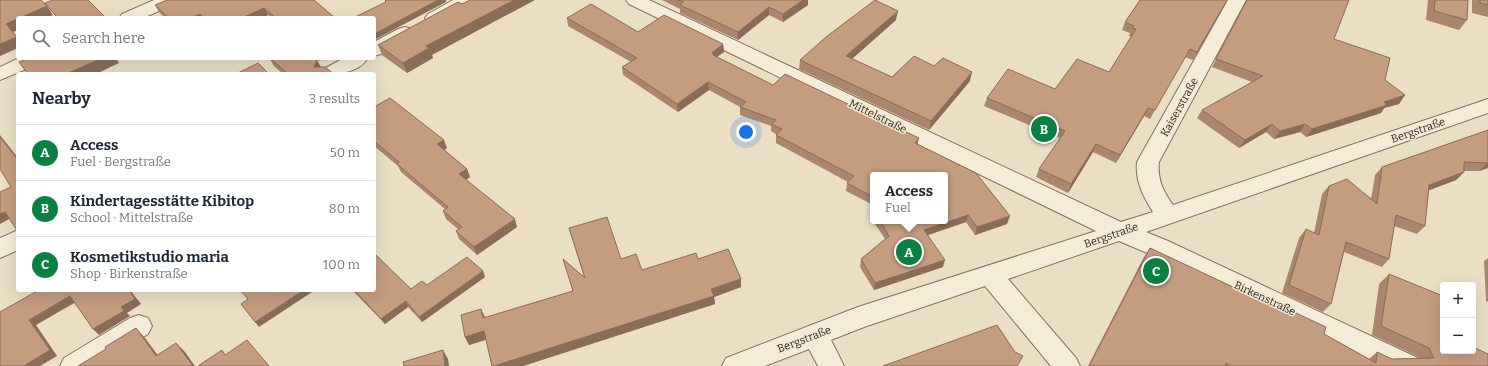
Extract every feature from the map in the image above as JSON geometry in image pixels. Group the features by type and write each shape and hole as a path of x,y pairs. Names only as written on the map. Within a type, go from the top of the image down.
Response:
{"street":[{"path":"133,16 169,0"},
{"path":"376,49 466,0"},
{"name":"Mittelstraße","path":"635,0 1120,232"},
{"name":"Kaiserstraße","path":"1167,215 1150,187 1146,173 1148,162 1237,0"},
{"path":"0,74 32,60"},
{"path":"333,72 355,60"},
{"name":"Bergstraße","path":"735,366 858,318 1120,232 1488,106"},
{"name":"Birkenstraße","path":"1120,232 1160,248 1409,366"},
{"path":"0,249 16,240"},
{"path":"990,275 1067,366"},
{"path":"73,366 139,326"},
{"path":"815,335 831,366"}],"building":[{"path":"0,0 41,0 47,6 24,16 16,16 16,20 6,24 16,37 0,44"},
{"path":"53,0 88,0 104,16 56,16 45,3"},
{"path":"167,0 314,0 333,16 274,16 264,8 246,16 202,16 200,14 196,16 167,16 155,5"},
{"path":"438,0 376,33 376,16 357,16 386,2 385,1"},
{"path":"470,0 514,0 426,46 429,48 403,63 378,45 458,2 462,4"},
{"path":"678,0 803,0 783,14 769,7 738,32 680,5 683,2"},
{"path":"875,0 898,11 846,56 892,77 914,56 934,66 943,58 972,72 931,121 800,60 826,37"},
{"path":"1140,0 1227,0 1197,52 1190,49 1155,110 1148,108 1120,155 1096,144 1071,184 1039,169 1065,131 987,98 1008,69 1055,89 1077,59 1109,72 1136,29 1132,28 1134,26 1125,22"},
{"path":"1247,0 1349,0 1334,39 1390,58 1385,80 1405,95 1384,102 1387,105 1312,129 1305,124 1280,131 1272,124 1245,140 1202,110 1263,76 1216,59"},
{"path":"1435,0 1468,0 1467,20 1434,11"},
{"path":"1480,0 1488,0 1488,5 1480,3"},
{"path":"591,4 638,32 664,15 723,44 712,53 714,54 713,55 773,85 785,74 919,138 915,143 976,173 1010,216 977,227 968,215 948,222 948,172 870,172 870,195 847,183 854,176 776,135 782,129 771,124 776,120 740,107 746,102 708,82 677,104 622,67 637,58 567,18"},
{"path":"24,60 98,60 70,72 26,72 19,62"},
{"path":"272,60 317,60 314,67 325,67 331,72 286,72"},
{"path":"258,63 267,72 240,72"},
{"path":"390,98 444,140 437,144 467,169 459,174 515,219 474,247 456,231 462,227 443,211 448,207 397,164 399,162 376,143 376,106"},
{"path":"1488,130 1488,163 1464,162 1464,172 1429,185 1425,226 1396,215 1389,259 1346,242 1331,304 1289,285 1306,229 1319,235 1329,186 1347,179 1377,204 1382,167"},
{"path":"0,137 16,157 16,229 5,212 0,214 0,192 11,187 0,169"},
{"path":"607,217 621,259 636,254 642,270 696,253 698,259 728,249 741,279 711,289 714,296 492,366 484,331 465,337 461,315 481,309 483,318 573,291 563,259 585,278 569,228"},
{"path":"882,224 942,224 924,230 945,260 875,283 861,259 889,236"},
{"path":"1150,248 1282,310 1283,307 1326,327 1324,334 1376,363 1377,352 1392,359 1434,358 1429,348 1381,326 1389,274 1440,295 1440,354 1476,354 1476,348 1488,354 1488,366 1231,366 1226,363 1225,366 1089,366"},
{"path":"376,255 411,289 422,281 427,285 467,257 483,271 419,317 406,301 381,319 356,292 376,292"},
{"path":"35,292 130,292 135,299 121,307 124,311 93,329 70,296 29,320 50,350 24,366 0,366 0,312"},
{"path":"242,292 301,292 255,322 241,304 248,299"},
{"path":"997,325 1015,352 1023,356 1017,366 883,366"},
{"path":"136,328 156,356 176,343 193,366 78,366 106,349 105,347"},
{"path":"247,340 269,366 198,366 222,350 225,355"},
{"path":"443,350 445,366 404,366 403,362"}],"place":[{"name":"Kindertagesstätte Kibitop","path":"1044,129"},
{"name":"Access","path":"909,252"},
{"name":"Kosmetikstudio maria","path":"1156,271"}]}
